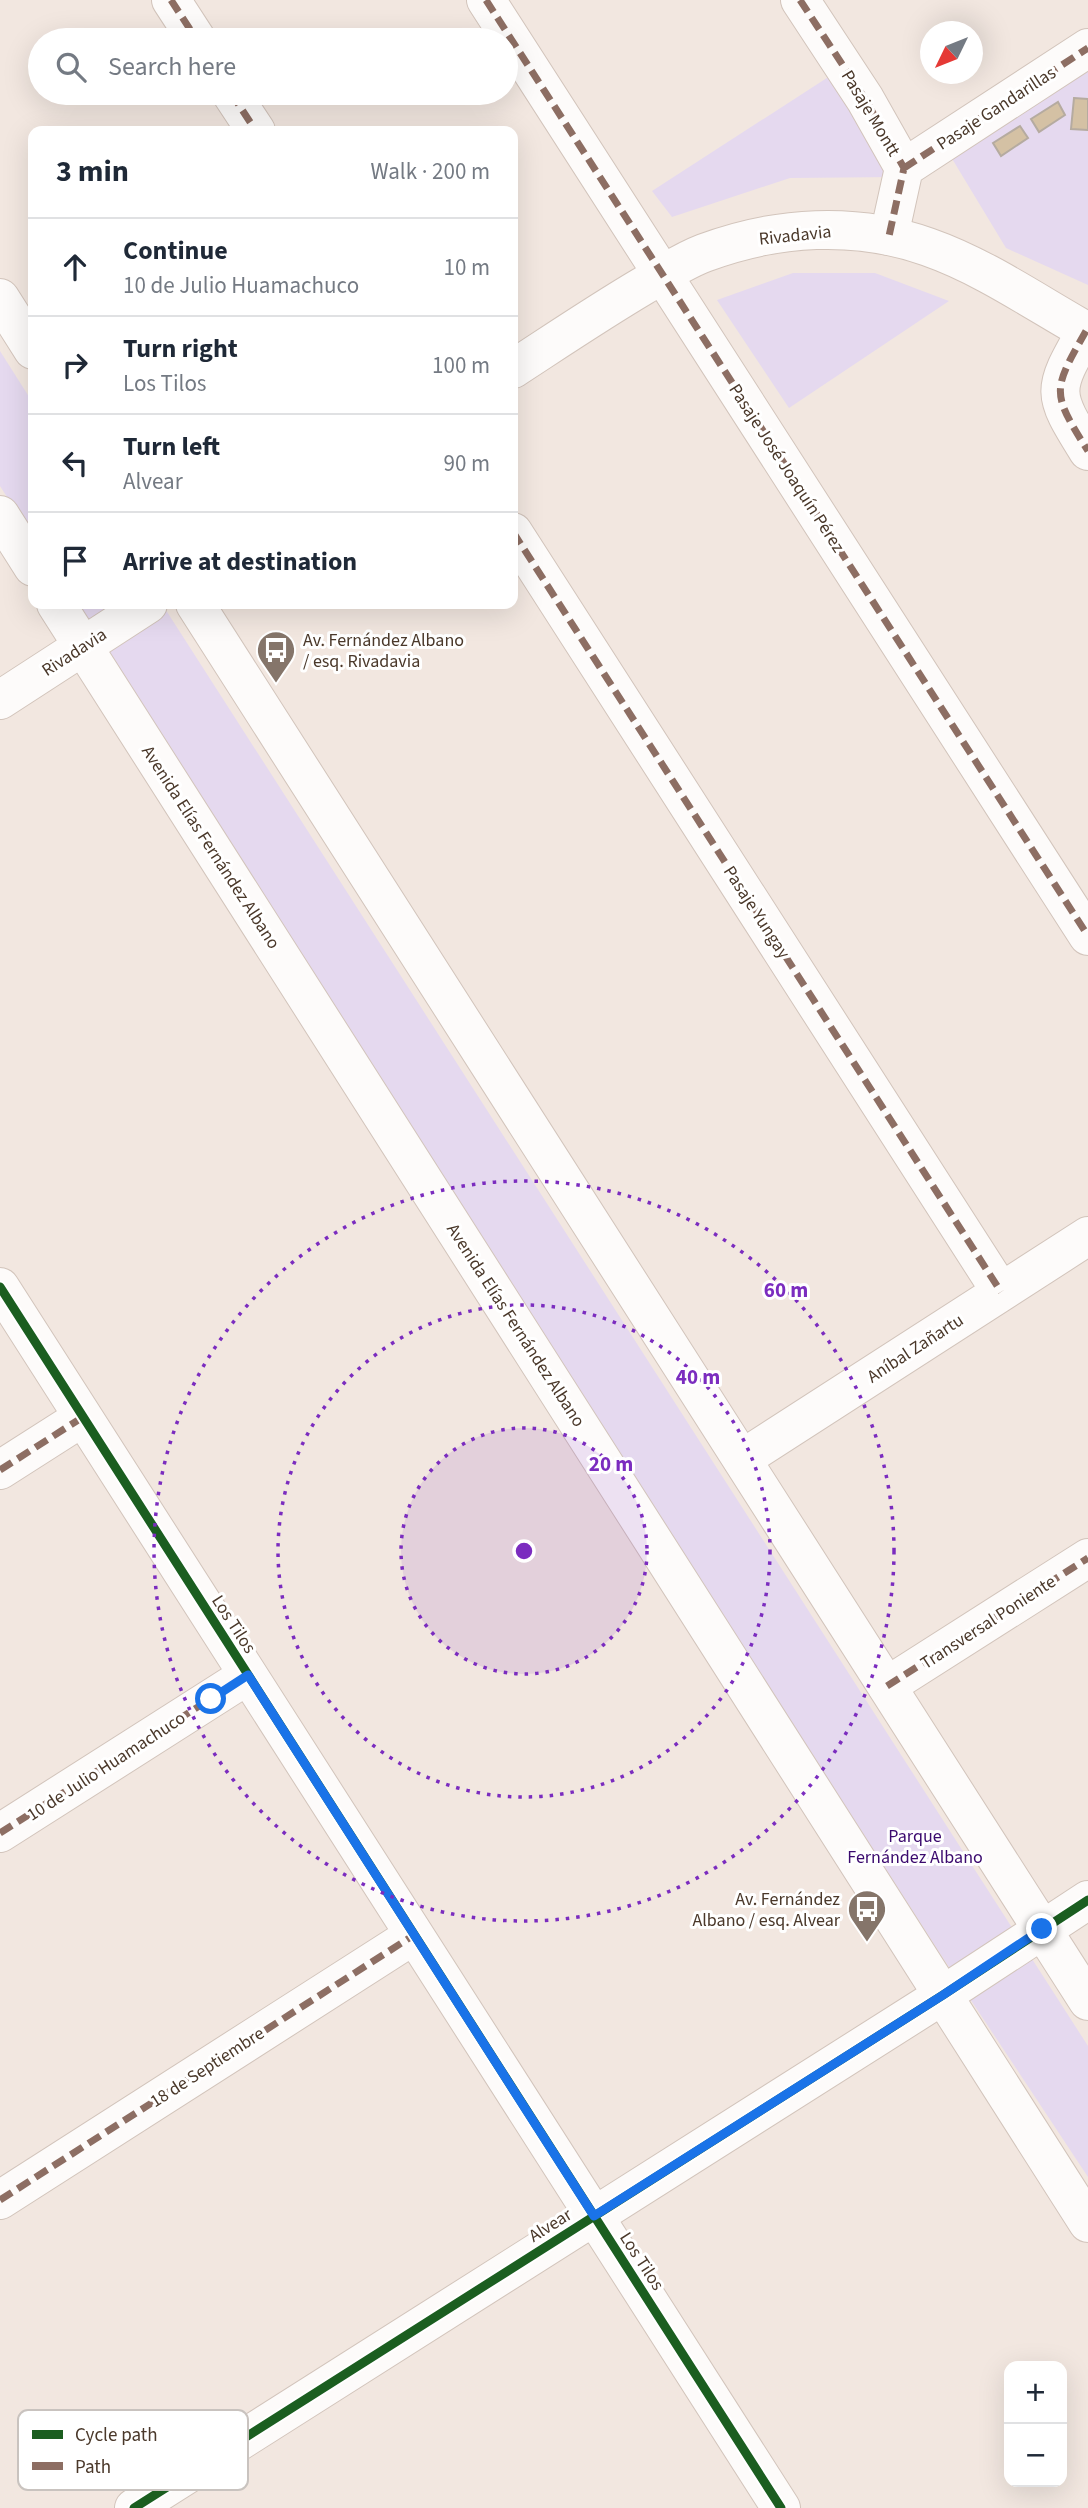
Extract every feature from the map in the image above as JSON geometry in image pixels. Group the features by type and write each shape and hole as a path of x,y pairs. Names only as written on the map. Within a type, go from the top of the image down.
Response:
{"street":[{"path":"171,0 189,28"},
{"name":"Pasaje José Joaquín Pérez","path":"486,0 504,28"},
{"name":"Pasaje Montt","path":"800,0 865,99 904,168 889,236"},
{"name":"Pasaje Gandarillas","path":"904,168 1088,48"},
{"name":"Pasaje José Joaquín Pérez","path":"518,50 1085,925"},
{"path":"239,105 253,126"},
{"name":"Rivadavia","path":"518,366 662,275 702,254 745,240 790,232 845,230 889,236 928,247 966,262 1087,332"},
{"path":"0,298 28,342"},
{"path":"1087,332 1067,365 1059,388 1066,415 1088,451"},
{"path":"0,515 28,559"},
{"name":"Pasaje Yungay","path":"518,540 1001,1292"},
{"name":"Avenida Elías Fernández Albano","path":"59,609 1088,2223"},
{"name":"Rivadavia","path":"0,700 140,609"},
{"path":"198,609 1088,2001"},
{"name":"Aníbal Zañartu","path":"743,1459 1088,1237"},
{"name":"Los Tilos","path":"0,1287 594,2216 772,2505"},
{"path":"0,1470 83,1417"},
{"name":"Transversal Poniente","path":"887,1686 1088,1558"},
{"name":"10 de Julio Huamachuco","path":"0,1833 248,1675"},
{"name":"Alvear","path":"248,2436 943,1995 1088,1900"},
{"name":"18 de Septiembre","path":"0,2200 414,1935"},
{"name":"Alvear","path":"134,2508 162,2490"}],"green space":[{"path":"1088,62 1088,285 1006,248 948,152"},
{"path":"833,74 898,177 790,178 672,217 652,191"},
{"path":"793,273 875,273 949,301 789,408 717,300"},
{"path":"0,351 28,395 28,530 0,486"},
{"name":"Parque Fernández Albano","path":"78,609 165,609 1088,2046 1088,2177 939,1952"}],"building":[{"path":"1074,98 1088,99 1088,130 1071,129"},
{"path":"1058,102 1065,115 1039,132 1031,119"},
{"path":"1020,126 1028,138 1001,156 993,143"}],"marked path":[{"path":"171,0 189,28"},
{"path":"486,0 504,28"},
{"path":"800,0 865,99 904,168 889,236"},
{"path":"904,168 1088,48"},
{"path":"518,50 1088,936"},
{"path":"239,105 253,126"},
{"path":"1086,331 1067,367 1060,391 1067,416 1088,451"},
{"path":"518,540 1001,1292"},
{"path":"0,1470 83,1417"},
{"path":"887,1686 1088,1558"},
{"path":"0,1833 248,1675"},
{"path":"0,2200 414,1935"}],"cycle path":[{"path":"0,1287 781,2508"},
{"path":"248,2436 943,1995 1088,1900"},
{"path":"134,2508 162,2490"}],"place":[{"name":"Av. Fernández Albano / esq. Rivadavia","path":"276,684"},
{"name":"Av. Fernández Albano / esq. Alvear","path":"867,1943"}],"route":[{"path":"211,1699 248,1675 594,2216 943,1995 1042,1929"}]}
